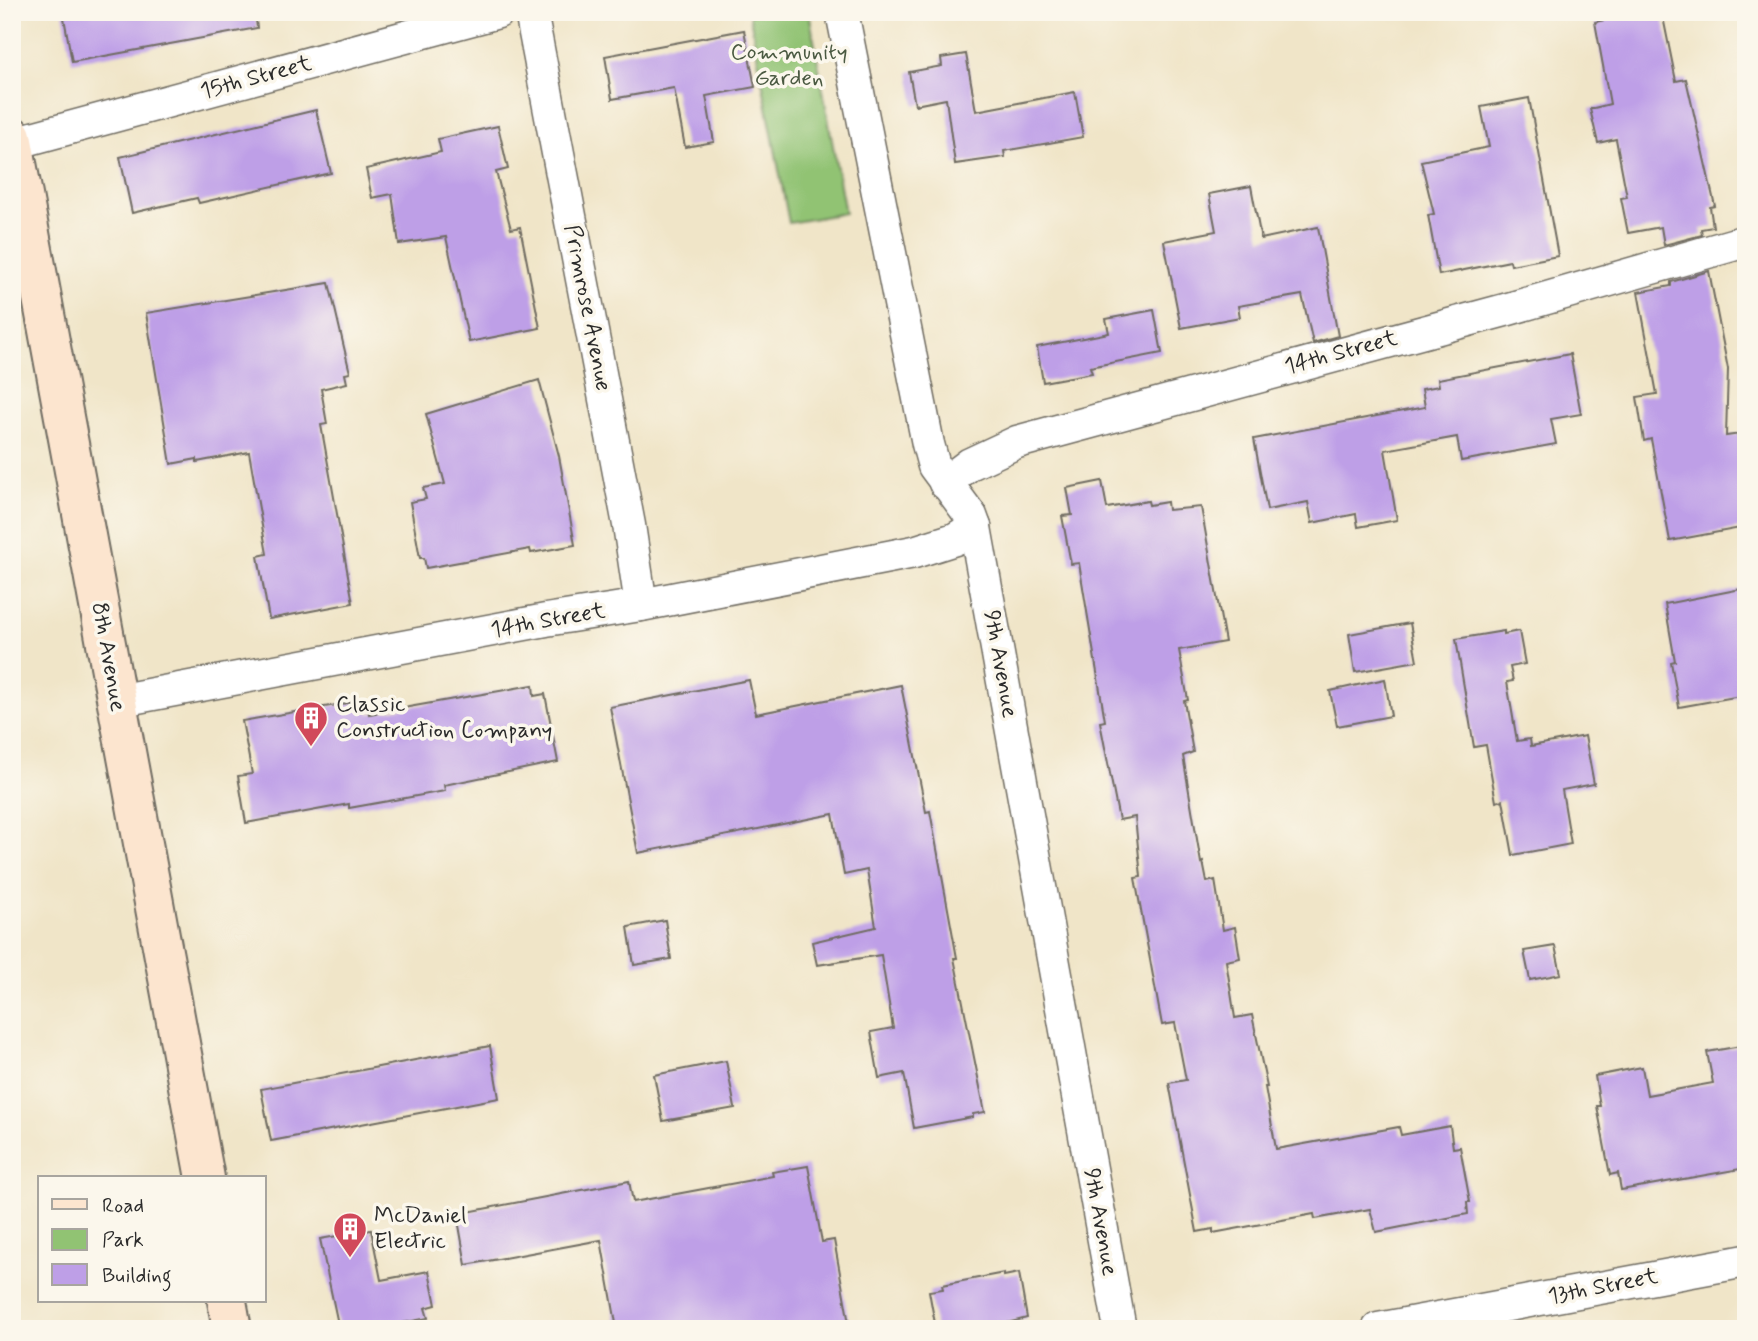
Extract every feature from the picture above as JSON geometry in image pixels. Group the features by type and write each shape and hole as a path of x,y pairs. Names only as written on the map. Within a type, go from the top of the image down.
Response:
{"main road":[{"name":"8th Avenue","path":"13,140 205,1176"},
{"path":"227,1302 232,1329"}],"street":[{"name":"15th Street","path":"13,140 498,12"},
{"name":"Primrose Avenue","path":"531,12 629,525 641,605"},
{"name":"9th Avenue","path":"842,12 928,444 934,466 971,516 975,527 1119,1329"},
{"name":"14th Street","path":"945,483 970,464 1017,442 1746,242"},
{"name":"14th Street","path":"116,701 546,620 641,605 918,551 955,539 975,527"},
{"name":"13th Street","path":"1378,1329 1746,1261"}],"green space":[{"name":"Community Garden","path":"749,12 809,12 845,213 789,223"}],"building":[{"path":"63,12 255,12 257,28 72,62"},
{"path":"1644,12 1662,12 1676,81 1686,79 1715,206 1710,207 1713,227 1701,229 1702,235 1664,245 1661,227 1628,233 1621,198 1627,197 1616,139 1598,143 1590,109 1610,104 1595,22"},
{"path":"744,30 755,87 706,96 714,142 685,147 674,88 612,99 605,56"},
{"path":"966,54 976,111 1075,92 1083,137 1004,151 1005,157 955,164 946,99 915,105 909,72 942,66 941,58"},
{"path":"1529,98 1558,256 1511,265 1510,261 1439,275 1428,215 1434,214 1421,161 1489,147 1481,107"},
{"path":"316,110 331,173 199,203 197,198 132,213 120,157"},
{"path":"498,126 508,169 496,172 511,229 520,227 540,328 469,342 446,237 399,244 392,194 372,198 366,169 441,152 438,139"},
{"path":"1251,186 1261,239 1318,227 1338,336 1313,343 1302,295 1238,306 1240,317 1181,328 1164,241 1216,231 1209,194"},
{"path":"1709,271 1728,369 1726,436 1740,434 1746,463 1746,527 1670,541 1651,439 1644,441 1637,397 1657,394 1638,292 1671,286 1671,282"},
{"path":"329,283 350,373 345,374 347,383 321,389 327,424 321,425 353,603 269,619 258,556 267,554 249,452 171,464 146,313"},
{"path":"1154,310 1162,353 1090,367 1092,373 1043,382 1037,347 1109,333 1106,319"},
{"path":"1570,354 1581,414 1551,419 1556,444 1461,461 1457,437 1385,450 1397,520 1358,527 1356,514 1312,523 1308,502 1267,510 1254,439 1425,407 1422,389 1439,386 1438,379"},
{"path":"539,380 559,456 575,545 531,553 530,549 426,568 424,558 420,558 410,502 426,499 423,488 445,484 426,414"},
{"path":"1102,481 1107,508 1148,501 1149,505 1167,502 1168,510 1201,507 1225,642 1179,650 1188,700 1184,701 1193,752 1183,756 1201,863 1203,862 1207,882 1215,880 1223,930 1235,927 1240,958 1226,961 1235,1018 1252,1015 1276,1149 1399,1127 1401,1135 1450,1126 1453,1148 1460,1147 1470,1202 1467,1202 1468,1214 1376,1232 1370,1209 1315,1219 1314,1214 1213,1233 1213,1229 1197,1232 1169,1083 1186,1080 1175,1023 1162,1025 1135,878 1141,877 1135,817 1119,820 1100,722 1105,721 1079,563 1071,564 1062,516 1072,515 1067,488"},
{"path":"1746,588 1746,695 1679,707 1671,662 1675,661 1665,604"},
{"path":"1410,623 1417,661 1355,672 1349,634"},
{"path":"1504,631 1504,634 1519,631 1525,664 1510,667 1513,681 1507,682 1517,741 1530,739 1531,746 1585,736 1594,784 1562,790 1571,844 1513,855 1503,800 1496,802 1486,745 1474,747 1456,639"},
{"path":"1385,679 1391,716 1337,726 1330,691"},
{"path":"749,680 756,714 901,685 926,812 930,811 957,958 954,958 985,1112 973,1114 973,1117 914,1128 904,1073 879,1078 871,1032 893,1028 881,955 817,965 812,942 876,927 867,870 844,875 833,814 638,853 610,707"},
{"path":"533,685 534,696 545,694 558,762 444,785 445,791 349,808 349,804 246,823 238,776 252,774 242,721 366,700 369,714"},
{"path":"665,920 671,959 634,965 628,927"},
{"path":"1555,946 1561,974 1530,980 1524,951"},
{"path":"490,1046 499,1098 271,1141 261,1089"},
{"path":"1741,1046 1746,1074 1746,1168 1621,1190 1618,1173 1610,1175 1597,1106 1600,1106 1595,1076 1642,1067 1647,1095 1713,1083 1707,1052"},
{"path":"726,1061 735,1108 663,1121 654,1075"},
{"path":"808,1166 822,1242 834,1240 850,1329 617,1329 601,1240 466,1265 457,1214 629,1181 633,1202 773,1176 772,1172"},
{"path":"371,1230 381,1280 429,1271 436,1305 425,1308 428,1318 371,1329 339,1329 320,1239"},
{"path":"1004,1273 1004,1276 1019,1273 1027,1318 983,1329 936,1329 929,1291 943,1289 942,1285"}],"place":[{"name":"Classic Construction Company","path":"311,748"},
{"name":"McDaniel Electric","path":"350,1259"}]}
